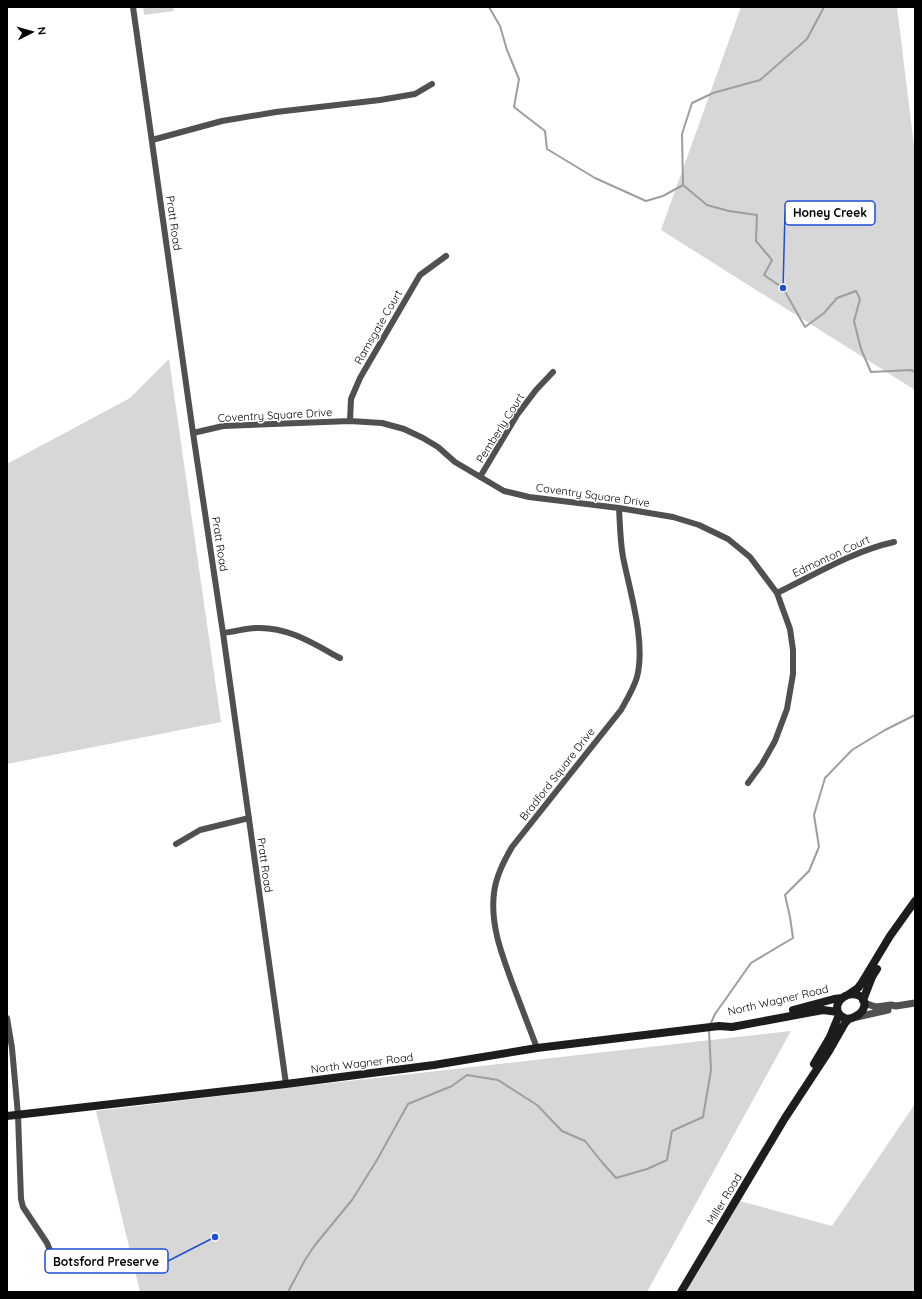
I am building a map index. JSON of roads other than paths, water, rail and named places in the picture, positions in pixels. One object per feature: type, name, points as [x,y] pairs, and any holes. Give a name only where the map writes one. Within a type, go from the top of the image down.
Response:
[{"type":"main road","points":[[914,903],[872,978],[864,1001],[863,1011],[853,1018],[843,1018],[838,1013],[838,1004],[862,984],[890,936],[914,903]]},
{"type":"main road","points":[[846,996],[859,995],[864,1001]]},
{"type":"main road","name":"North Wagner Road","points":[[717,1027],[846,996]]},
{"type":"main road","name":"North Wagner Road","points":[[7,1116],[286,1084],[434,1065],[537,1048],[732,1026],[823,1010],[838,1013]]},
{"type":"main road","name":"Miller Road","points":[[785,1118],[830,1037],[838,1013]]},
{"type":"main road","name":"Miller Road","points":[[681,1292],[785,1118],[829,1051],[845,1023],[853,1018]]},
{"type":"street","name":"Pratt Road","points":[[133,7],[286,1084]]},
{"type":"street","points":[[152,140],[222,121],[276,112],[380,100],[414,94],[432,84]]},
{"type":"street","name":"Ramsgate Court","points":[[350,421],[351,399],[360,378],[400,309],[420,275],[446,256]]},
{"type":"street","name":"Pemberly Court","points":[[480,477],[517,416],[536,390],[554,372]]},
{"type":"street","name":"Coventry Square Drive","points":[[193,432],[223,426],[350,421],[382,423],[404,429],[438,447],[455,462],[504,491],[529,497],[619,508],[673,517],[700,525],[728,538],[750,557],[777,593],[790,630],[793,650],[793,674],[787,709],[775,741],[762,764],[748,784]]},
{"type":"street","name":"Bradford Square Drive","points":[[537,1048],[502,957],[493,913],[494,892],[501,867],[512,847],[621,710],[637,676],[640,658],[639,638],[623,556],[620,536],[619,508]]},
{"type":"street","name":"Edmonton Court","points":[[777,593],[861,552],[894,542]]},
{"type":"street","points":[[223,633],[256,628],[275,629],[290,632],[313,642],[340,658]]},
{"type":"street","points":[[176,844],[200,830],[249,818]]},
{"type":"street","points":[[864,1001],[876,1007],[891,1005],[896,1006]]},
{"type":"street","points":[[853,1018],[896,1006],[915,1003]]},
{"type":"street","points":[[7,1018],[12,1048],[18,1115],[21,1199],[23,1206],[47,1243],[54,1260]]},
{"type":"waterway","points":[[489,7],[500,26],[507,50],[519,79],[514,107],[545,131],[547,149],[595,178],[646,201],[663,196],[683,185]]},
{"type":"waterway","points":[[683,185],[682,134],[692,103],[713,93],[760,80],[807,39],[824,7]]},
{"type":"waterway","points":[[683,185],[707,205],[729,211],[757,215],[756,241],[772,260],[764,275],[783,288],[805,327],[824,313],[837,298],[856,291],[860,299],[854,321],[861,349],[871,372],[911,370],[915,372]]},
{"type":"waterway","points":[[710,1025],[715,1014],[751,963],[793,938],[785,895],[809,871],[819,847],[814,815],[825,778],[852,750],[885,730],[915,715]]},
{"type":"waterway","points":[[288,1292],[315,1245],[352,1200],[377,1160],[408,1104],[452,1086],[467,1075],[498,1080],[537,1105],[562,1131],[585,1141],[616,1178],[647,1169],[667,1160],[672,1131],[703,1117],[711,1070],[709,1030]]},
{"type":"place","name":"Honey Creek","points":[[783,288]]},
{"type":"place","name":"Botsford Preserve","points":[[215,1237]]}]
